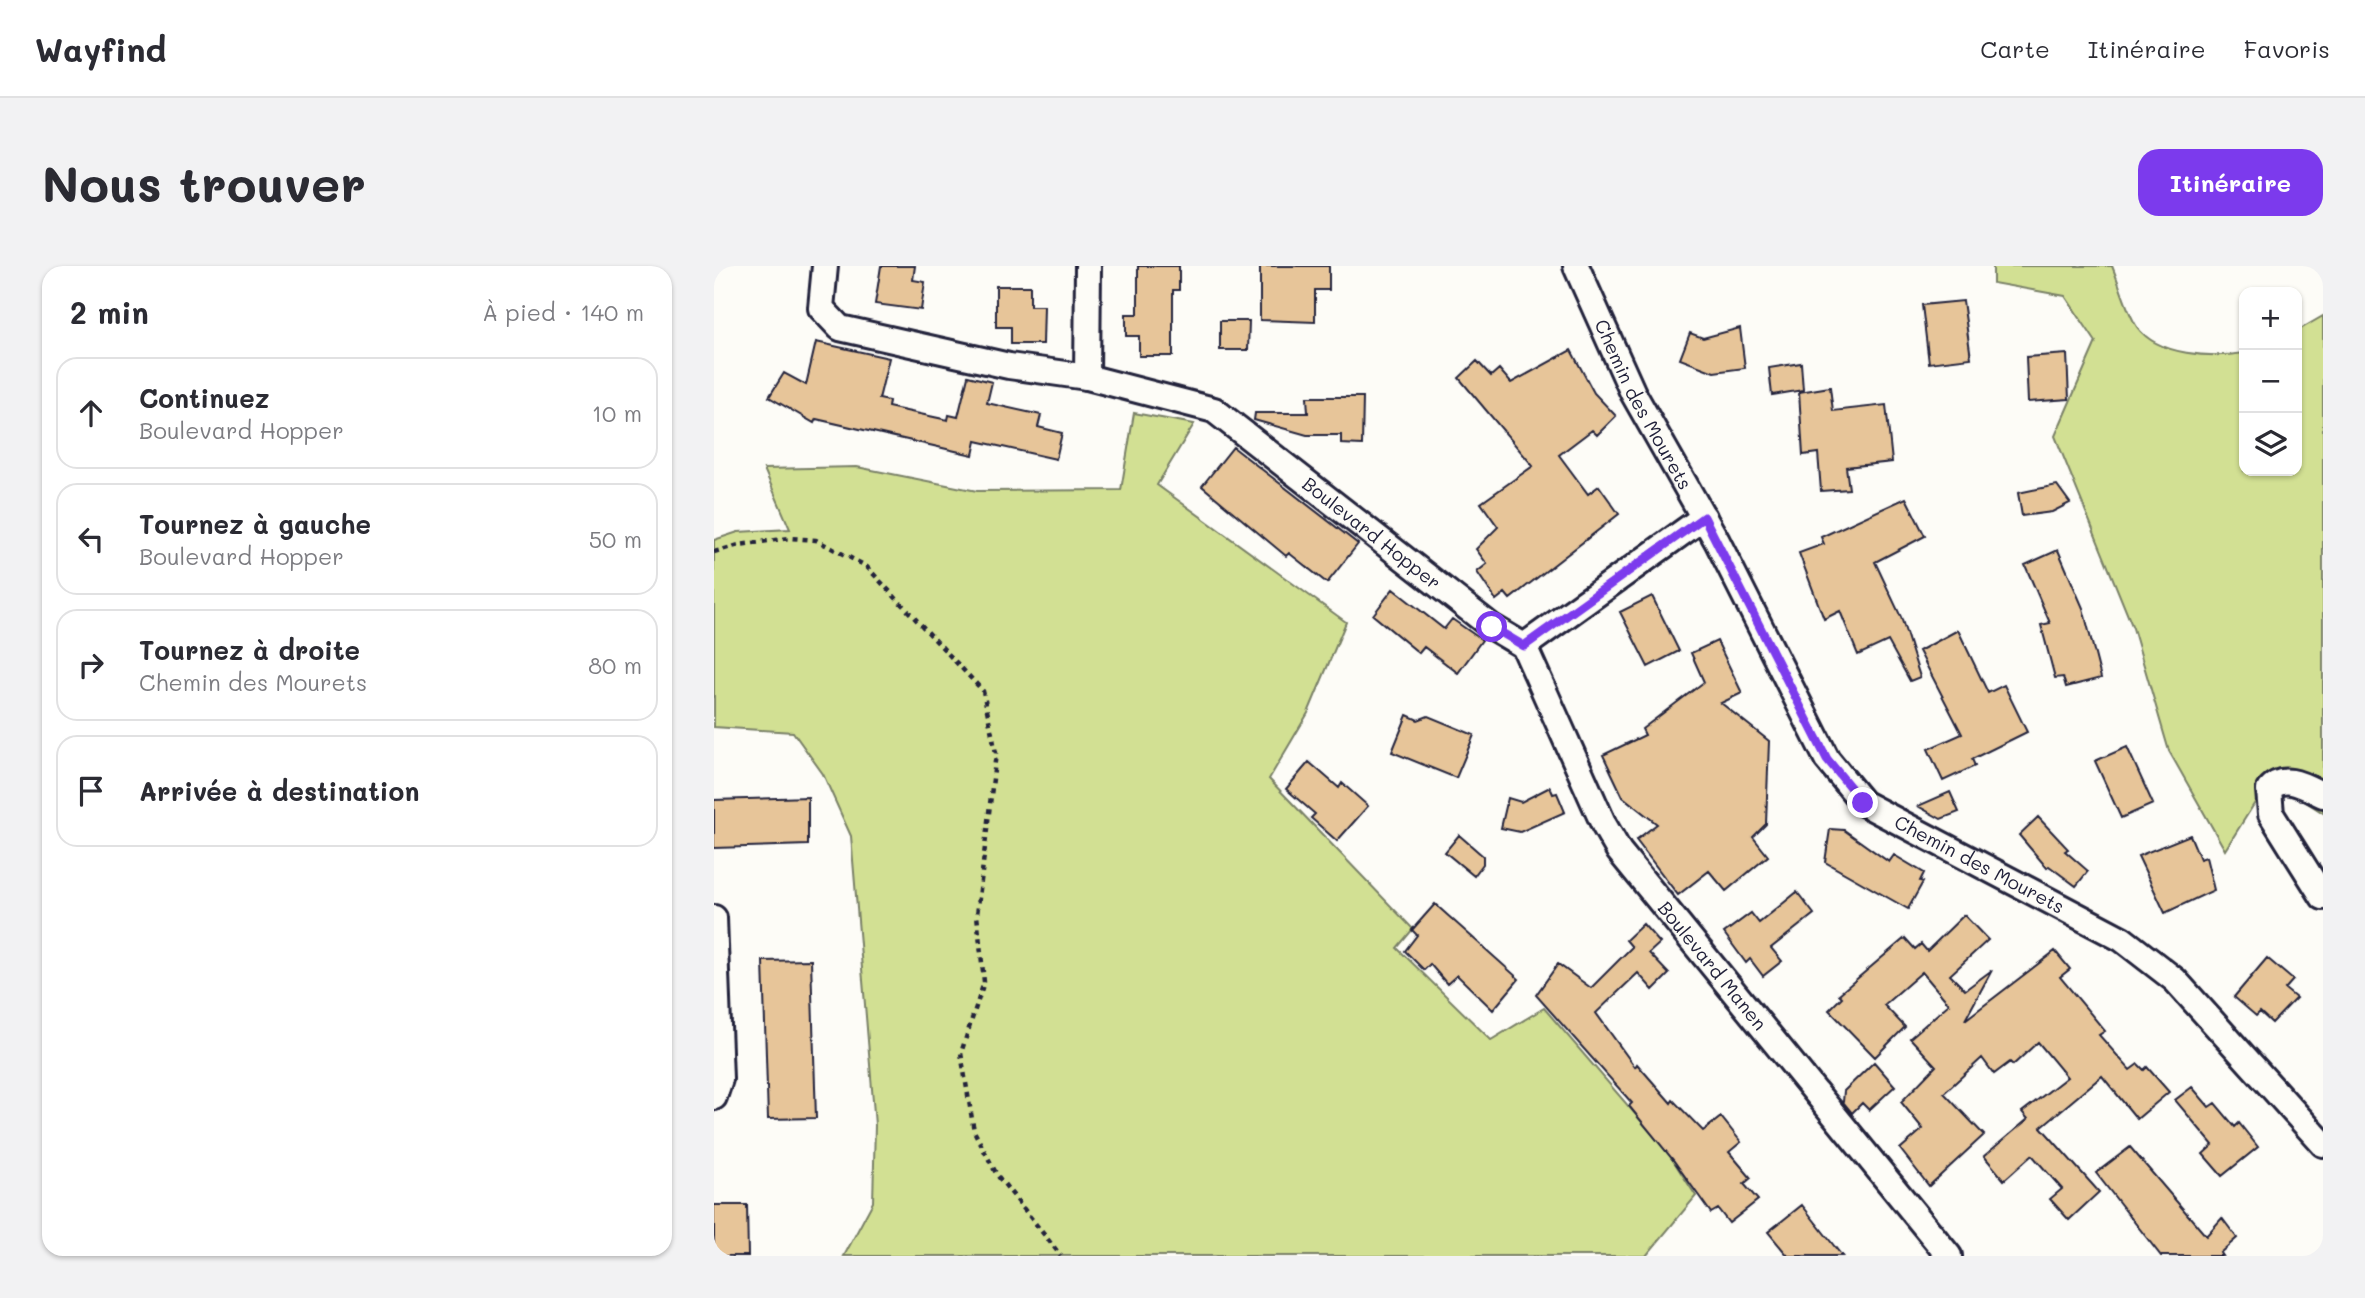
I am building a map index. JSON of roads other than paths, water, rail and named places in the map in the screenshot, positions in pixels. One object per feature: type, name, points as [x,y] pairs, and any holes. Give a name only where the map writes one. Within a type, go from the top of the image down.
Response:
[{"type":"street","name":"Boulevard Hopper","points":[[825,266],[821,308],[840,328],[1009,366],[1087,377],[1214,410],[1492,627],[1524,646]]},
{"type":"street","points":[[1087,377],[1088,266]]},
{"type":"street","name":"Chemin des Mourets","points":[[1576,266],[1633,393],[1704,517],[1827,759],[1863,803],[2122,939],[2175,980],[2323,1144]]},
{"type":"street","points":[[1524,646],[1704,517]]},
{"type":"street","name":"Boulevard Manen","points":[[1524,646],[1604,825],[1619,851],[1949,1256]]},
{"type":"street","points":[[2323,795],[2295,782],[2281,781],[2269,790],[2272,814],[2323,897]]},
{"type":"street","points":[[714,918],[720,1079],[714,1097]]}]
